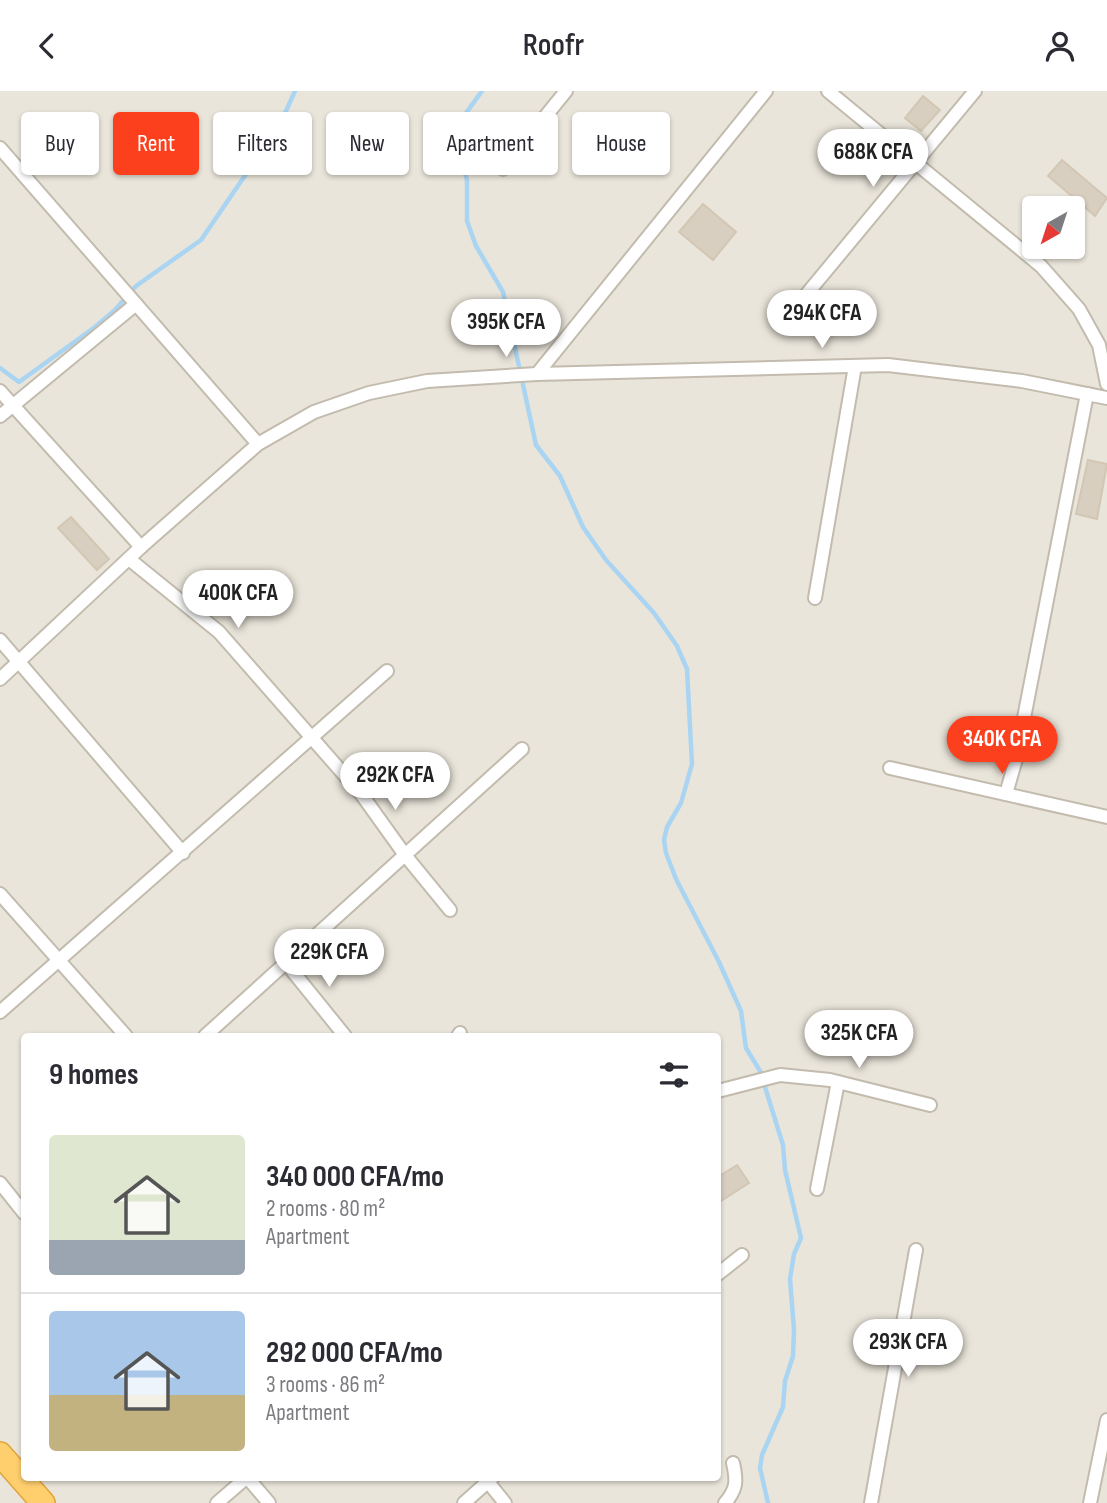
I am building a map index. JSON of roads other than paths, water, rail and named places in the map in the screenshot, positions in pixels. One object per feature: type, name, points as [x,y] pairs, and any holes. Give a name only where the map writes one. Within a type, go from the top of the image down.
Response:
[{"type":"highway","points":[[28,1481],[43,1503]]},
{"type":"street","points":[[549,112],[566,91]]},
{"type":"street","points":[[535,374],[766,91]]},
{"type":"street","points":[[828,91],[1041,266],[1079,309],[1099,345],[1107,384]]},
{"type":"street","points":[[796,307],[975,91]]},
{"type":"street","points":[[0,148],[258,444]]},
{"type":"street","points":[[0,416],[136,304]]},
{"type":"street","points":[[0,679],[141,547],[258,444],[314,412],[369,393],[427,381],[535,374],[888,365],[962,372],[1107,398]]},
{"type":"street","points":[[815,598],[855,366]]},
{"type":"street","points":[[0,391],[141,547]]},
{"type":"street","points":[[1006,795],[1016,759],[1087,394]]},
{"type":"street","points":[[130,559],[219,632],[362,795],[405,855],[450,910]]},
{"type":"street","points":[[0,640],[183,853]]},
{"type":"street","points":[[0,1012],[387,671]]},
{"type":"street","points":[[208,1033],[522,749]]},
{"type":"street","points":[[890,768],[1107,817]]},
{"type":"street","points":[[0,894],[123,1033]]},
{"type":"street","points":[[286,963],[343,1033]]},
{"type":"street","points":[[721,1090],[750,1080],[780,1075],[838,1082],[930,1105]]},
{"type":"street","points":[[817,1189],[838,1082]]},
{"type":"street","points":[[0,1183],[21,1209]]},
{"type":"street","points":[[870,1503],[916,1250]]},
{"type":"street","points":[[721,1272],[742,1255]]},
{"type":"street","points":[[1090,1503],[1107,1420]]},
{"type":"street","points":[[725,1503],[737,1483],[733,1462]]},
{"type":"street","points":[[217,1503],[242,1481]]},
{"type":"street","points":[[250,1481],[268,1503]]},
{"type":"street","points":[[464,1503],[486,1481]]},
{"type":"street","points":[[489,1481],[505,1503]]},
{"type":"waterway","points":[[0,368],[19,382],[95,327],[115,310],[136,286],[201,240],[286,111],[295,91]]},
{"type":"waterway","points":[[482,91],[453,131],[467,180],[467,221],[476,246],[503,292],[536,445],[560,476],[583,527],[606,560],[654,613],[677,646],[687,669],[692,764],[681,803],[667,827],[664,840],[666,853],[676,879],[741,1011],[746,1048],[760,1071],[783,1145],[785,1170],[801,1238],[794,1254],[790,1279],[793,1356],[785,1381],[783,1407],[762,1455],[760,1468],[768,1503]]}]
